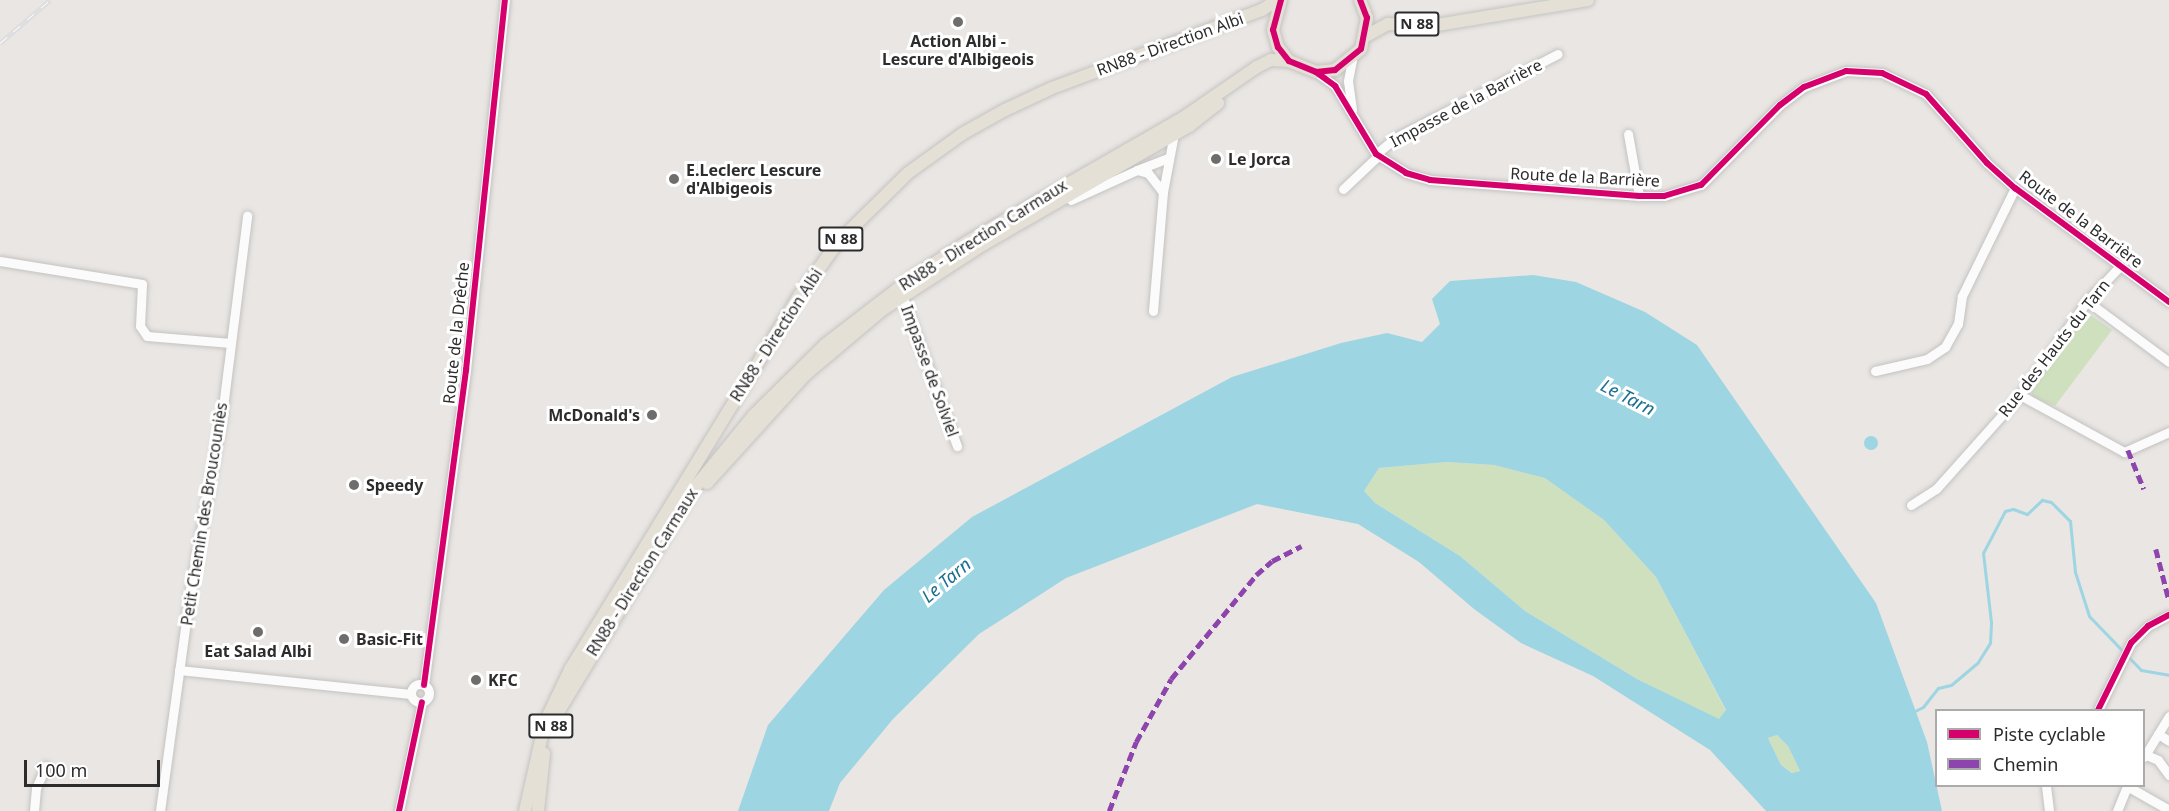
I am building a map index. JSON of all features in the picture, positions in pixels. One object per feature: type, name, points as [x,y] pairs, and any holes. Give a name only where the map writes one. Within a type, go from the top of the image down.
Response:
[{"type":"main road","points":[[1279,0],[1273,30],[1278,47],[1289,61],[1316,72],[1335,70],[1352,60],[1366,36],[1367,18],[1360,0]]},
{"type":"main road","name":"RN88 - Direction Albi","points":[[525,811],[545,722],[582,648],[816,271],[838,242],[908,173],[962,134],[1005,110],[1052,88],[1262,10],[1279,0]]},
{"type":"main road","name":"N 88","points":[[1366,36],[1388,24],[1437,24],[1588,0]]},
{"type":"main road","name":"RN88 - Direction Carmaux","points":[[538,811],[542,761],[553,721],[673,519],[754,416],[818,351],[868,309],[967,242],[1184,118],[1271,60],[1289,61]]},
{"type":"main road","points":[[673,519],[806,374],[902,295],[1012,227],[1174,134],[1217,104],[1248,74]]},
{"type":"street","name":"Route de la Drêche","points":[[422,702],[430,694],[422,684],[466,370],[505,0]]},
{"type":"street","name":"Impasse de la Barrière","points":[[1343,189],[1395,138],[1557,54]]},
{"type":"street","name":"Route de la Barrière","points":[[1352,60],[1348,81],[1352,112]]},
{"type":"street","name":"Route de la Barrière","points":[[1316,72],[1335,86],[1377,155],[1406,173],[1430,180],[1664,196],[1701,185],[1780,105],[1804,87],[1846,71],[1867,70],[1904,81],[1926,94],[1987,163],[2015,188],[2169,303]]},
{"type":"street","points":[[1153,311],[1163,192],[1174,134]]},
{"type":"street","points":[[1628,134],[1639,196]]},
{"type":"street","points":[[1012,227],[1137,170],[1169,158]]},
{"type":"street","points":[[1137,170],[1148,173],[1163,192]]},
{"type":"street","points":[[1875,371],[1928,359],[1945,347],[1958,324],[1962,296],[2015,188]]},
{"type":"street","name":"Petit Chemin des Broucouniès","points":[[160,811],[179,670],[231,343],[247,216]]},
{"type":"street","points":[[0,261],[142,284],[140,326],[147,336],[231,343]]},
{"type":"street","name":"Rue des Hauts du Tarn","points":[[1911,505],[1936,489],[2020,395],[2087,301],[2120,266]]},
{"type":"street","name":"Impasse de Solviel","points":[[902,295],[957,446]]},
{"type":"street","points":[[2087,301],[2169,362]]},
{"type":"street","points":[[2020,395],[2124,452],[2169,432]]},
{"type":"street","points":[[2099,709],[2132,643],[2148,626],[2169,615]]},
{"type":"street","points":[[179,670],[411,694],[422,702],[399,811]]},
{"type":"street","points":[[411,694],[422,684]]},
{"type":"street","points":[[2145,754],[2169,716]]},
{"type":"street","points":[[2158,734],[2169,741]]},
{"type":"street","points":[[2145,755],[2158,760],[2169,775]]},
{"type":"street","points":[[34,811],[36,788],[46,766]]},
{"type":"street","points":[[2046,787],[2049,811]]},
{"type":"street","points":[[2116,811],[2127,787]]},
{"type":"street","points":[[2129,787],[2169,810]]},
{"type":"green space","points":[[2085,311],[2112,330],[2055,406],[2033,398],[2030,387]]},
{"type":"green space","points":[[1447,462],[1494,465],[1546,478],[1604,520],[1656,577],[1726,711],[1719,720],[1637,679],[1525,611],[1460,556],[1375,503],[1364,491],[1379,468]]},
{"type":"green space","points":[[1777,735],[1788,746],[1800,771],[1793,773],[1781,765],[1768,738]]},
{"type":"water","name":"Le Tarn","points":[[1533,275],[1576,282],[1645,312],[1697,345],[1876,603],[1927,742],[1942,811],[1766,811],[1710,750],[1593,676],[1521,643],[1474,609],[1419,562],[1358,524],[1257,504],[1066,578],[979,634],[893,719],[840,783],[829,811],[738,811],[768,725],[884,590],[972,517],[1232,377],[1341,343],[1387,333],[1422,342],[1440,324],[1432,299],[1450,281]],"holes":[[[1447,462],[1494,465],[1545,478],[1604,520],[1656,577],[1726,710],[1719,719],[1637,679],[1525,611],[1460,556],[1375,503],[1364,491],[1379,468]],[[1777,735],[1788,746],[1800,771],[1792,773],[1781,765],[1768,738]]]},
{"type":"water","points":[[1871,436],[1876,438],[1878,443],[1876,448],[1871,450],[1866,448],[1864,443],[1866,438]]},
{"type":"waterway","points":[[1913,712],[1923,707],[1938,688],[1951,685],[1978,662],[1990,643],[1991,622],[1983,553],[2005,511],[2013,509],[2027,514],[2042,500],[2051,502],[2070,521],[2075,572],[2089,616],[2141,670],[2169,675]]},
{"type":"railway","points":[[0,43],[50,0]]},
{"type":"marked path","points":[[2128,450],[2144,489]]},
{"type":"marked path","points":[[1109,811],[1136,742],[1171,679],[1256,575],[1272,561],[1301,546]]},
{"type":"marked path","points":[[2156,549],[2169,600]]},
{"type":"cycle path","points":[[424,685],[466,370],[505,0]]},
{"type":"cycle path","points":[[1281,0],[1273,30],[1278,47],[1289,61],[1316,72],[1335,70],[1361,49],[1367,18],[1360,0]]},
{"type":"cycle path","points":[[1316,72],[1335,86],[1376,154],[1406,173],[1430,180],[1639,196],[1664,196],[1701,185],[1780,105],[1804,87],[1846,71],[1882,73],[1926,94],[1987,163],[2015,188],[2169,302]]},
{"type":"cycle path","points":[[2098,709],[2131,643],[2148,626],[2169,615]]},
{"type":"cycle path","points":[[399,811],[422,702]]},
{"type":"place","name":"Action Albi - Lescure d'Albigeois","points":[[958,22]]},
{"type":"place","name":"Le Jorca","points":[[1216,159]]},
{"type":"place","name":"E.Leclerc Lescure d'Albigeois","points":[[674,179]]},
{"type":"place","name":"McDonald's","points":[[652,415]]},
{"type":"place","name":"Speedy","points":[[354,485]]},
{"type":"place","name":"Eat Salad Albi","points":[[258,632]]},
{"type":"place","name":"Basic-Fit","points":[[344,639]]},
{"type":"place","name":"KFC","points":[[476,680]]}]
